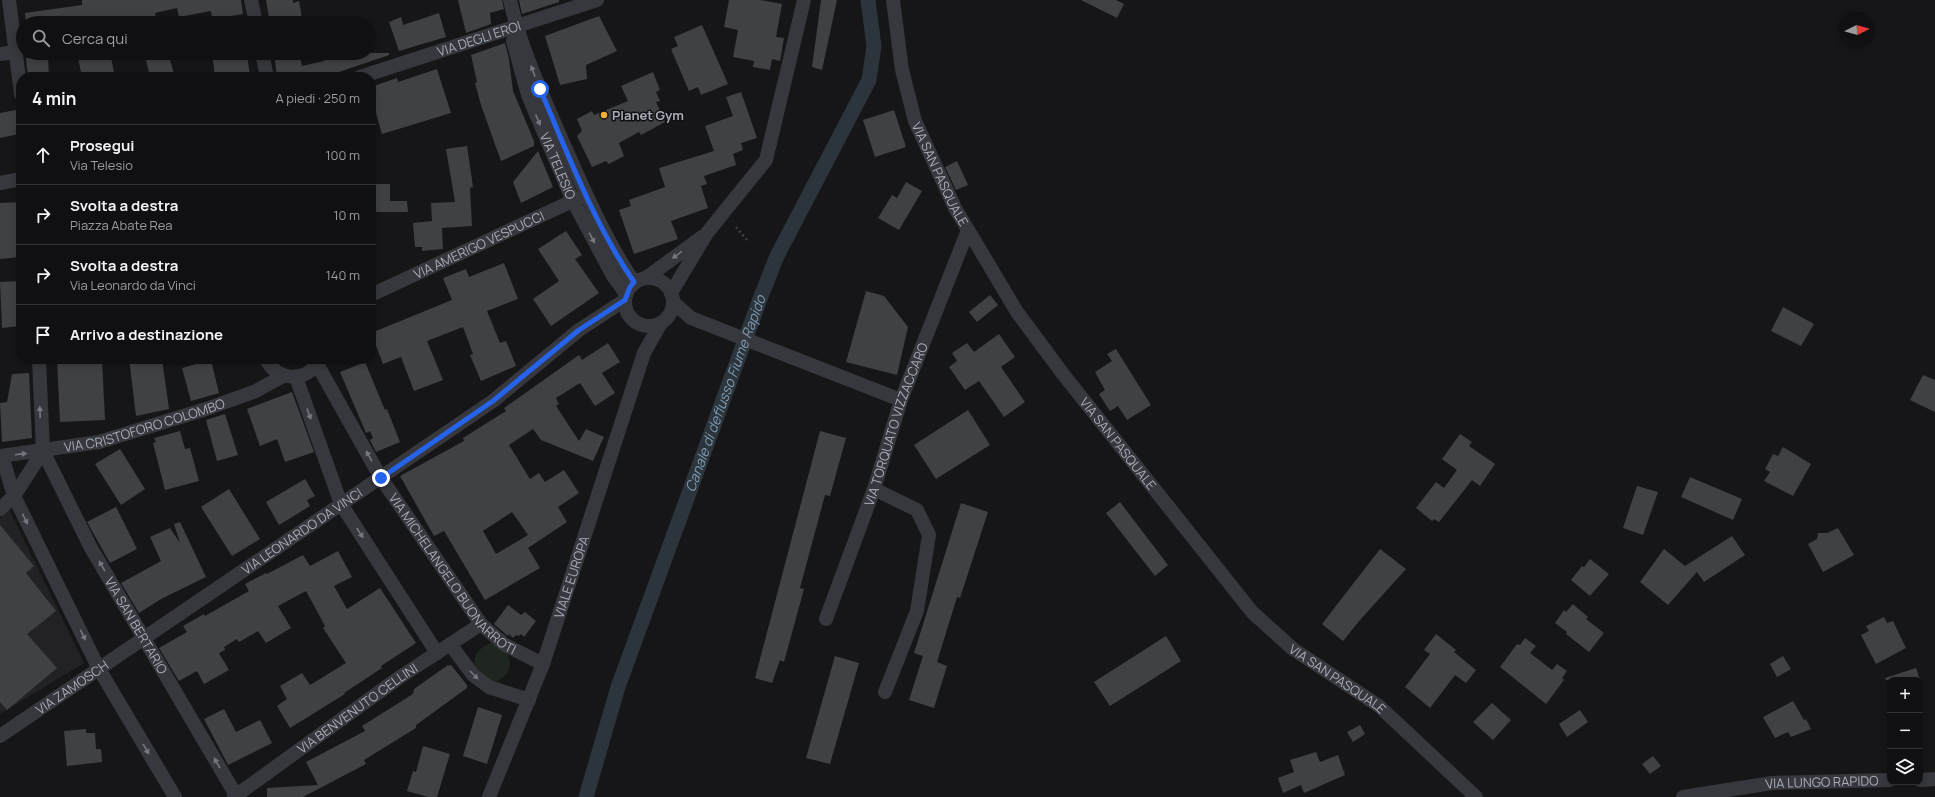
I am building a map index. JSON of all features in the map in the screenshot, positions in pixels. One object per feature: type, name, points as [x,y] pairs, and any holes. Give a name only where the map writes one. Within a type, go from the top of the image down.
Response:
[{"type":"street","points":[[12,0],[16,59]]},
{"type":"street","points":[[251,0],[254,16]]},
{"type":"street","name":"VIA TELESIO","points":[[510,0],[513,28],[528,95],[573,201],[625,297]]},
{"type":"street","name":"VIA DEGLI EROI","points":[[376,72],[597,0]]},
{"type":"street","points":[[664,320],[672,298],[707,233],[766,160],[804,0]]},
{"type":"street","name":"VIA SAN PASQUALE","points":[[893,0],[902,70],[915,121],[955,208],[1017,312],[1063,374],[1252,612],[1293,649],[1379,706],[1476,797]]},
{"type":"street","name":"VIA TELESIO","points":[[513,28],[586,195],[623,266],[640,280]]},
{"type":"street","points":[[0,54],[15,52]]},
{"type":"street","points":[[16,60],[18,72]]},
{"type":"street","points":[[263,60],[266,72]]},
{"type":"street","points":[[0,177],[16,178]]},
{"type":"street","points":[[0,183],[16,179]]},
{"type":"street","name":"VIA AMERIGO VESPUCCI","points":[[376,293],[586,195]]},
{"type":"street","name":"VIA TORQUATO VIZZACCARO","points":[[826,619],[874,489],[901,400],[968,230]]},
{"type":"street","points":[[691,318],[664,320],[655,325],[639,323],[629,316],[626,308],[625,297],[640,280],[707,233]]},
{"type":"street","points":[[640,280],[654,278],[661,281],[672,298],[691,318],[901,400]]},
{"type":"street","name":"VIA LEONARDO DA VINCI","points":[[144,639],[493,401],[592,320],[625,297]]},
{"type":"street","name":"VIA LEONARDO DA VINCI","points":[[592,320],[607,316],[620,316],[639,323]]},
{"type":"street","name":"VIALE EUROPA","points":[[489,797],[543,664],[644,353],[664,320]]},
{"type":"street","name":"VIALE EUROPA","points":[[639,323],[644,353]]},
{"type":"street","points":[[0,509],[14,496],[43,451],[39,364]]},
{"type":"street","points":[[270,364],[276,372],[290,377],[342,504],[437,653]]},
{"type":"street","name":"VIA CRISTOFORO COLOMBO","points":[[1,456],[99,442],[141,430],[256,391],[312,370],[316,364]]},
{"type":"street","name":"VIA MICHELANGELO BUONARROTI","points":[[320,364],[381,478],[481,624],[505,644],[543,664]]},
{"type":"street","name":"VIA SAN BERTARIO","points":[[43,451],[91,548],[235,797]]},
{"type":"street","points":[[1,456],[14,496],[99,669],[174,797]]},
{"type":"street","points":[[874,489],[917,510],[928,535],[917,611],[885,692]]},
{"type":"street","name":"VIA BENVENUTO CELLINI","points":[[235,797],[400,677],[481,624]]},
{"type":"street","name":"VIA ZAMOSCH","points":[[0,736],[144,639]]},
{"type":"street","points":[[450,644],[473,675],[488,687],[529,700]]},
{"type":"street","points":[[1923,780],[1935,779]]},
{"type":"street","name":"VIA LUNGO RAPIDO","points":[[1683,797],[1772,784],[1887,780]]},
{"type":"path","points":[[736,227],[747,240]]},
{"type":"shaded area","points":[[9,509],[84,663],[0,714],[0,518]]},
{"type":"shaded area","points":[[491,643],[499,646],[505,651],[509,658],[510,664],[508,671],[504,676],[498,681],[489,683],[476,668],[474,660],[480,649]]},
{"type":"building","points":[[82,0],[241,0],[243,14],[231,16],[212,16],[211,11],[179,16],[177,8],[155,13],[156,16],[25,16],[25,13],[82,5]]},
{"type":"building","points":[[266,0],[293,0],[293,3],[299,1],[302,16],[269,16]]},
{"type":"building","points":[[458,0],[502,0],[504,9],[490,13],[491,24],[466,33]]},
{"type":"building","points":[[519,0],[559,0],[559,2],[522,14]]},
{"type":"building","points":[[729,0],[760,0],[782,4],[776,37],[784,38],[780,61],[772,59],[770,70],[753,67],[754,61],[733,57],[738,30],[724,27]]},
{"type":"building","points":[[821,0],[837,0],[822,70],[812,67]]},
{"type":"building","points":[[1081,0],[1116,0],[1124,4],[1117,18]]},
{"type":"building","points":[[439,13],[446,37],[399,51],[389,22],[401,17],[403,25]]},
{"type":"building","points":[[599,16],[617,51],[586,65],[587,79],[560,85],[545,36]]},
{"type":"building","points":[[702,25],[728,84],[701,95],[698,87],[689,91],[671,49],[678,46],[674,37]]},
{"type":"building","points":[[505,43],[509,59],[513,91],[534,141],[534,146],[501,161],[481,105],[475,83],[477,82],[471,55]]},
{"type":"building","points":[[376,53],[389,53],[389,55],[376,59]]},
{"type":"building","points":[[26,60],[48,60],[49,72],[27,72]]},
{"type":"building","points":[[78,60],[111,60],[114,72],[81,72]]},
{"type":"building","points":[[146,60],[170,60],[174,72],[149,72]]},
{"type":"building","points":[[213,60],[248,60],[249,72],[214,72]]},
{"type":"building","points":[[275,60],[301,60],[302,66],[324,60],[374,60],[339,72],[276,72]]},
{"type":"building","points":[[437,69],[451,113],[382,134],[376,113],[376,85],[397,78],[398,82]]},
{"type":"building","points":[[653,72],[660,90],[656,92],[660,101],[656,102],[665,122],[641,135],[639,132],[619,143],[624,156],[609,164],[606,161],[592,167],[577,136],[582,131],[577,119],[592,111],[594,115],[628,101],[621,86]]},
{"type":"building","points":[[741,92],[757,138],[741,143],[743,150],[733,154],[736,165],[704,176],[707,184],[701,186],[708,208],[671,221],[678,239],[634,254],[619,210],[631,206],[629,200],[665,187],[659,168],[714,151],[705,126],[733,116],[726,97]]},
{"type":"building","points":[[16,110],[16,135],[0,138],[0,113]]},
{"type":"building","points":[[894,110],[906,147],[875,157],[863,120]]},
{"type":"building","points":[[467,146],[473,187],[470,188],[472,226],[442,228],[443,249],[422,251],[422,247],[415,247],[413,223],[432,221],[431,203],[455,202],[446,149]]},
{"type":"building","points":[[538,151],[553,187],[521,203],[513,182]]},
{"type":"building","points":[[957,161],[968,185],[956,190],[945,167]]},
{"type":"building","points":[[906,182],[922,191],[899,230],[878,218],[892,195],[897,198]]},
{"type":"building","points":[[376,184],[390,184],[390,201],[407,201],[408,212],[376,212]]},
{"type":"building","points":[[16,202],[16,257],[0,259],[0,203]]},
{"type":"building","points":[[566,231],[582,255],[575,259],[599,293],[551,326],[533,299],[559,281],[538,249]]},
{"type":"building","points":[[504,263],[518,299],[487,311],[500,343],[506,341],[516,366],[481,381],[470,355],[473,354],[463,327],[427,341],[443,380],[414,391],[401,357],[383,364],[376,346],[376,331],[452,300],[443,278],[466,269],[469,277]]},
{"type":"building","points":[[16,281],[16,327],[2,328],[0,282]]},
{"type":"building","points":[[866,291],[884,296],[908,327],[897,375],[846,362]]},
{"type":"building","points":[[990,295],[998,305],[977,322],[969,312]]},
{"type":"building","points":[[1783,307],[1814,324],[1801,346],[1771,331]]},
{"type":"building","points":[[999,334],[1015,357],[1001,367],[1025,402],[1004,417],[979,381],[965,390],[949,367],[957,361],[952,353],[967,343],[974,352]]},
{"type":"building","points":[[608,343],[620,362],[602,373],[615,393],[595,406],[580,383],[556,398],[559,404],[556,406],[579,441],[586,429],[604,437],[593,461],[541,440],[533,429],[509,445],[530,479],[539,473],[545,482],[564,470],[579,493],[558,507],[567,522],[528,548],[540,568],[485,600],[444,531],[434,536],[400,476],[464,441],[463,438],[506,411],[504,408],[579,355],[582,360]],"holes":[[[512,512],[528,535],[496,554],[483,531]]]},
{"type":"building","points":[[1116,349],[1151,405],[1127,420],[1118,406],[1110,411],[1099,394],[1105,390],[1095,372],[1112,361],[1107,354]]},
{"type":"building","points":[[57,364],[102,364],[105,420],[60,422]]},
{"type":"building","points":[[130,364],[163,364],[169,409],[136,416]]},
{"type":"building","points":[[196,364],[212,364],[219,393],[191,401],[182,368]]},
{"type":"building","points":[[360,364],[366,364],[385,410],[387,409],[400,442],[376,452],[370,440],[373,438],[370,431],[366,433],[340,372]]},
{"type":"building","points":[[29,373],[32,438],[2,442],[0,403],[7,402],[12,374]]},
{"type":"building","points":[[1923,375],[1935,380],[1935,412],[1910,400]]},
{"type":"building","points":[[292,392],[314,452],[285,462],[277,439],[260,446],[247,409]]},
{"type":"building","points":[[968,410],[990,445],[936,479],[914,445]]},
{"type":"building","points":[[225,414],[238,455],[217,461],[206,420]]},
{"type":"building","points":[[180,431],[185,449],[190,448],[199,481],[165,490],[153,443],[156,442],[154,438]]},
{"type":"building","points":[[820,431],[846,438],[830,496],[825,495],[800,588],[804,589],[784,662],[780,660],[772,683],[755,678]]},
{"type":"building","points":[[1460,434],[1472,442],[1469,446],[1495,464],[1480,486],[1472,480],[1439,522],[1434,519],[1432,521],[1416,508],[1436,482],[1444,488],[1457,470],[1442,459]]},
{"type":"building","points":[[1783,447],[1811,464],[1793,496],[1764,481],[1770,472],[1765,469],[1773,454],[1778,456]]},
{"type":"building","points":[[120,449],[145,489],[121,505],[95,464]]},
{"type":"building","points":[[1690,477],[1742,499],[1733,520],[1681,497]]},
{"type":"building","points":[[305,479],[315,496],[307,500],[310,506],[279,525],[266,502]]},
{"type":"building","points":[[1637,486],[1658,492],[1643,535],[1623,528]]},
{"type":"building","points":[[229,489],[260,539],[232,556],[201,507]]},
{"type":"building","points":[[1120,502],[1168,565],[1155,576],[1106,513]]},
{"type":"building","points":[[961,503],[988,512],[960,598],[957,597],[937,662],[947,666],[934,708],[909,700],[923,656],[914,653]]},
{"type":"building","points":[[116,507],[137,549],[110,563],[87,522]]},
{"type":"building","points":[[180,522],[206,577],[161,599],[139,613],[121,583],[161,561],[150,537],[170,528],[180,543],[174,524]]},
{"type":"building","points":[[0,525],[34,566],[26,573],[56,611],[27,634],[57,668],[7,710],[0,702]]},
{"type":"building","points":[[1838,528],[1854,555],[1823,572],[1808,544],[1817,539],[1818,533],[1827,533]]},
{"type":"building","points":[[1732,536],[1745,555],[1704,582],[1697,572],[1668,605],[1640,582],[1664,549],[1685,566]]},
{"type":"building","points":[[1380,549],[1406,569],[1343,641],[1322,624]]},
{"type":"building","points":[[338,551],[352,577],[334,586],[347,609],[380,588],[416,643],[381,666],[382,668],[344,693],[345,694],[290,728],[277,706],[287,699],[280,686],[302,673],[310,685],[346,663],[323,628],[325,626],[306,591],[278,606],[291,628],[266,643],[258,631],[239,642],[237,639],[224,647],[225,650],[219,653],[229,670],[204,684],[197,671],[179,681],[159,648],[187,632],[183,626],[204,614],[205,616],[249,591],[245,584],[303,555],[310,566]]},
{"type":"building","points":[[1590,559],[1609,574],[1590,596],[1571,580],[1582,566],[1584,567]]},
{"type":"building","points":[[1573,604],[1588,617],[1586,619],[1604,633],[1589,652],[1566,634],[1567,632],[1555,623],[1564,610],[1566,612]]},
{"type":"building","points":[[508,605],[521,615],[525,612],[536,621],[524,637],[521,634],[519,636],[516,635],[513,638],[509,634],[508,636],[494,624]]},
{"type":"building","points":[[1884,617],[1887,623],[1893,621],[1906,648],[1876,664],[1861,635],[1869,631],[1866,626]]},
{"type":"building","points":[[1436,634],[1456,650],[1454,652],[1476,670],[1466,683],[1455,675],[1430,708],[1405,687],[1430,654],[1424,650]]},
{"type":"building","points":[[1166,636],[1181,661],[1110,706],[1094,682]]},
{"type":"building","points":[[1525,638],[1536,646],[1530,653],[1552,670],[1557,664],[1567,671],[1562,678],[1564,680],[1546,704],[1500,667],[1517,644],[1520,645]]},
{"type":"building","points":[[835,656],[859,663],[830,764],[806,758]]},
{"type":"building","points":[[1783,656],[1791,669],[1777,677],[1770,664]]},
{"type":"building","points":[[448,665],[451,665],[467,685],[467,688],[416,725],[416,728],[364,760],[366,764],[303,797],[267,797],[267,788],[318,785],[306,762],[365,731],[362,726],[413,694],[414,689]]},
{"type":"building","points":[[1916,668],[1919,677],[1888,677]]},
{"type":"building","points":[[1793,701],[1804,720],[1806,719],[1811,729],[1791,737],[1788,732],[1775,738],[1763,717]]},
{"type":"building","points":[[1492,703],[1511,720],[1493,740],[1473,722]]},
{"type":"building","points":[[478,707],[502,715],[487,764],[463,756]]},
{"type":"building","points":[[224,709],[236,732],[260,720],[272,743],[228,765],[204,719]]},
{"type":"building","points":[[1580,710],[1588,722],[1567,737],[1559,724]]},
{"type":"building","points":[[1360,725],[1365,734],[1353,742],[1347,732]]},
{"type":"building","points":[[86,729],[86,733],[95,733],[96,749],[101,749],[102,762],[67,766],[64,731]]},
{"type":"building","points":[[423,746],[450,754],[437,797],[428,797],[407,791],[413,771],[416,772]]},
{"type":"building","points":[[1316,752],[1320,762],[1338,755],[1345,775],[1304,793],[1301,785],[1283,793],[1278,778],[1294,772],[1290,760]]},
{"type":"building","points":[[1653,756],[1661,766],[1650,774],[1642,764]]},
{"type":"waterway","name":"Canale di deflusso Fiume Rapido","points":[[586,797],[618,687],[760,299],[777,256],[869,80],[874,46],[868,0]]},
{"type":"place","name":"Planet Gym","points":[[604,115]]},
{"type":"route","points":[[381,478],[493,401],[592,320],[625,300],[626,294],[634,282],[623,266],[588,199],[540,89]]}]
